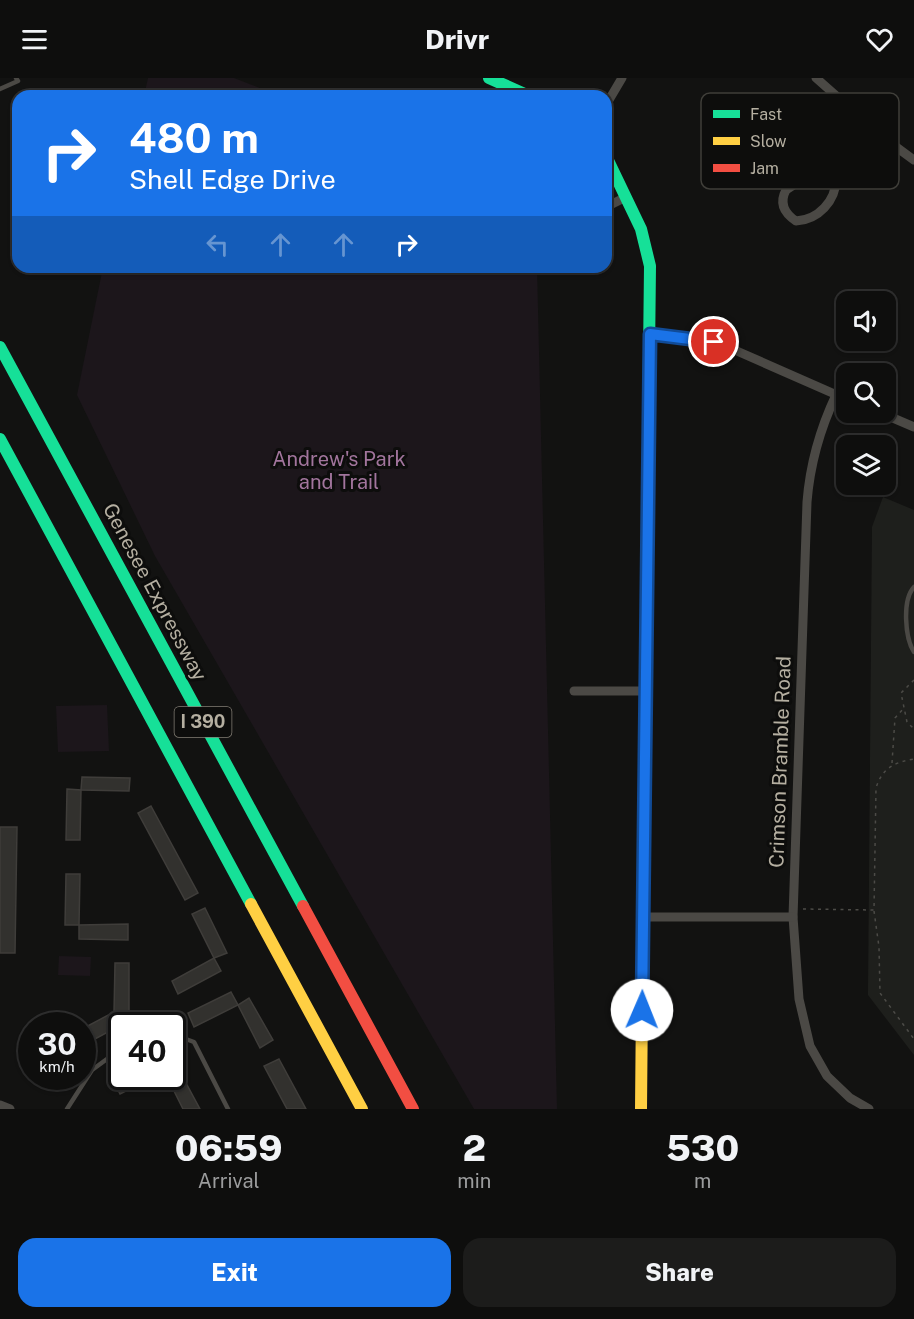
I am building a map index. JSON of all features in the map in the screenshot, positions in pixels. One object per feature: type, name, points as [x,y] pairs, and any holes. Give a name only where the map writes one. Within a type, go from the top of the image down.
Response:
[{"type":"main road","points":[[489,78],[516,90]]},
{"type":"main road","points":[[612,168],[641,229],[650,266],[641,1109]]},
{"type":"main road","name":"Genesee Expressway","points":[[0,347],[413,1109]]},
{"type":"main road","name":"I 390","points":[[0,439],[363,1109]]},
{"type":"street","points":[[612,95],[622,78]]},
{"type":"street","points":[[816,78],[833,93]]},
{"type":"street","points":[[899,149],[914,160]]},
{"type":"street","points":[[786,189],[783,196],[784,211],[796,221],[809,218],[831,201],[835,189]]},
{"type":"street","points":[[612,204],[626,197]]},
{"type":"street","points":[[650,334],[701,339],[730,348],[836,395]]},
{"type":"street","name":"Crimson Bramble Road","points":[[836,395],[819,437],[808,482],[794,913],[800,1014],[810,1046],[827,1076],[839,1089],[869,1109]]},
{"type":"street","points":[[896,419],[914,427]]},
{"type":"street","points":[[574,691],[644,691]]},
{"type":"street","points":[[644,917],[794,913]]},
{"type":"street","points":[[0,1105],[10,1109]]},
{"type":"lane","points":[[0,89],[18,81],[16,78]]},
{"type":"lane","points":[[914,587],[907,597],[906,605],[909,637],[914,652]]},
{"type":"lane","points":[[186,1039],[194,1042],[228,1109]]},
{"type":"lane","points":[[67,1109],[92,1070],[108,1058]]},
{"type":"path","points":[[914,680],[901,693],[907,722],[914,729]]},
{"type":"path","points":[[892,764],[895,718],[904,708]]},
{"type":"path","points":[[914,759],[892,764],[883,772],[876,788],[874,910],[879,947],[880,993],[914,1039]]},
{"type":"path","points":[[794,913],[874,910]]},
{"type":"shaded area","points":[[883,497],[914,510],[914,1055],[868,995],[872,527]]},
{"type":"green space","points":[[148,78],[234,78],[265,90],[145,90]]},
{"type":"green space","name":"Andrew's Park and Trail","points":[[102,273],[537,273],[557,1109],[474,1109],[155,556],[77,395]]},
{"type":"green space","points":[[107,705],[109,751],[58,752],[56,706]]},
{"type":"green space","points":[[59,956],[91,957],[90,976],[58,975]]},
{"type":"building","points":[[82,777],[130,778],[129,791],[81,790]]},
{"type":"building","points":[[67,789],[81,790],[80,840],[66,840]]},
{"type":"building","points":[[151,806],[198,893],[185,900],[138,813]]},
{"type":"building","points":[[0,827],[17,827],[15,953],[0,953]]},
{"type":"building","points":[[66,874],[80,874],[79,925],[65,925]]},
{"type":"building","points":[[205,908],[227,953],[214,958],[192,914]]},
{"type":"building","points":[[128,924],[128,940],[79,939],[79,925]]},
{"type":"building","points":[[214,958],[221,971],[178,994],[172,981]]},
{"type":"building","points":[[115,963],[129,963],[129,1012],[114,1012]]},
{"type":"building","points":[[231,992],[238,1005],[194,1027],[188,1013]]},
{"type":"building","points":[[249,998],[273,1040],[260,1048],[238,1005]]},
{"type":"building","points":[[108,1015],[108,1032],[96,1038],[96,1022]]},
{"type":"building","points":[[279,1059],[306,1109],[287,1109],[264,1066]]},
{"type":"building","points":[[186,1083],[200,1109],[183,1109],[174,1090],[186,1090]]},
{"type":"traffic: fast","points":[[489,78],[516,90]]},
{"type":"traffic: fast","points":[[612,169],[641,229],[650,266],[643,892]]},
{"type":"traffic: fast","points":[[0,347],[303,906]]},
{"type":"traffic: fast","points":[[0,439],[251,904]]},
{"type":"traffic: slow","points":[[641,1109],[643,892]]},
{"type":"traffic: slow","points":[[251,904],[362,1109]]},
{"type":"traffic: jam","points":[[303,906],[413,1109]]},
{"type":"route","points":[[642,1010],[650,334],[714,342]]}]
